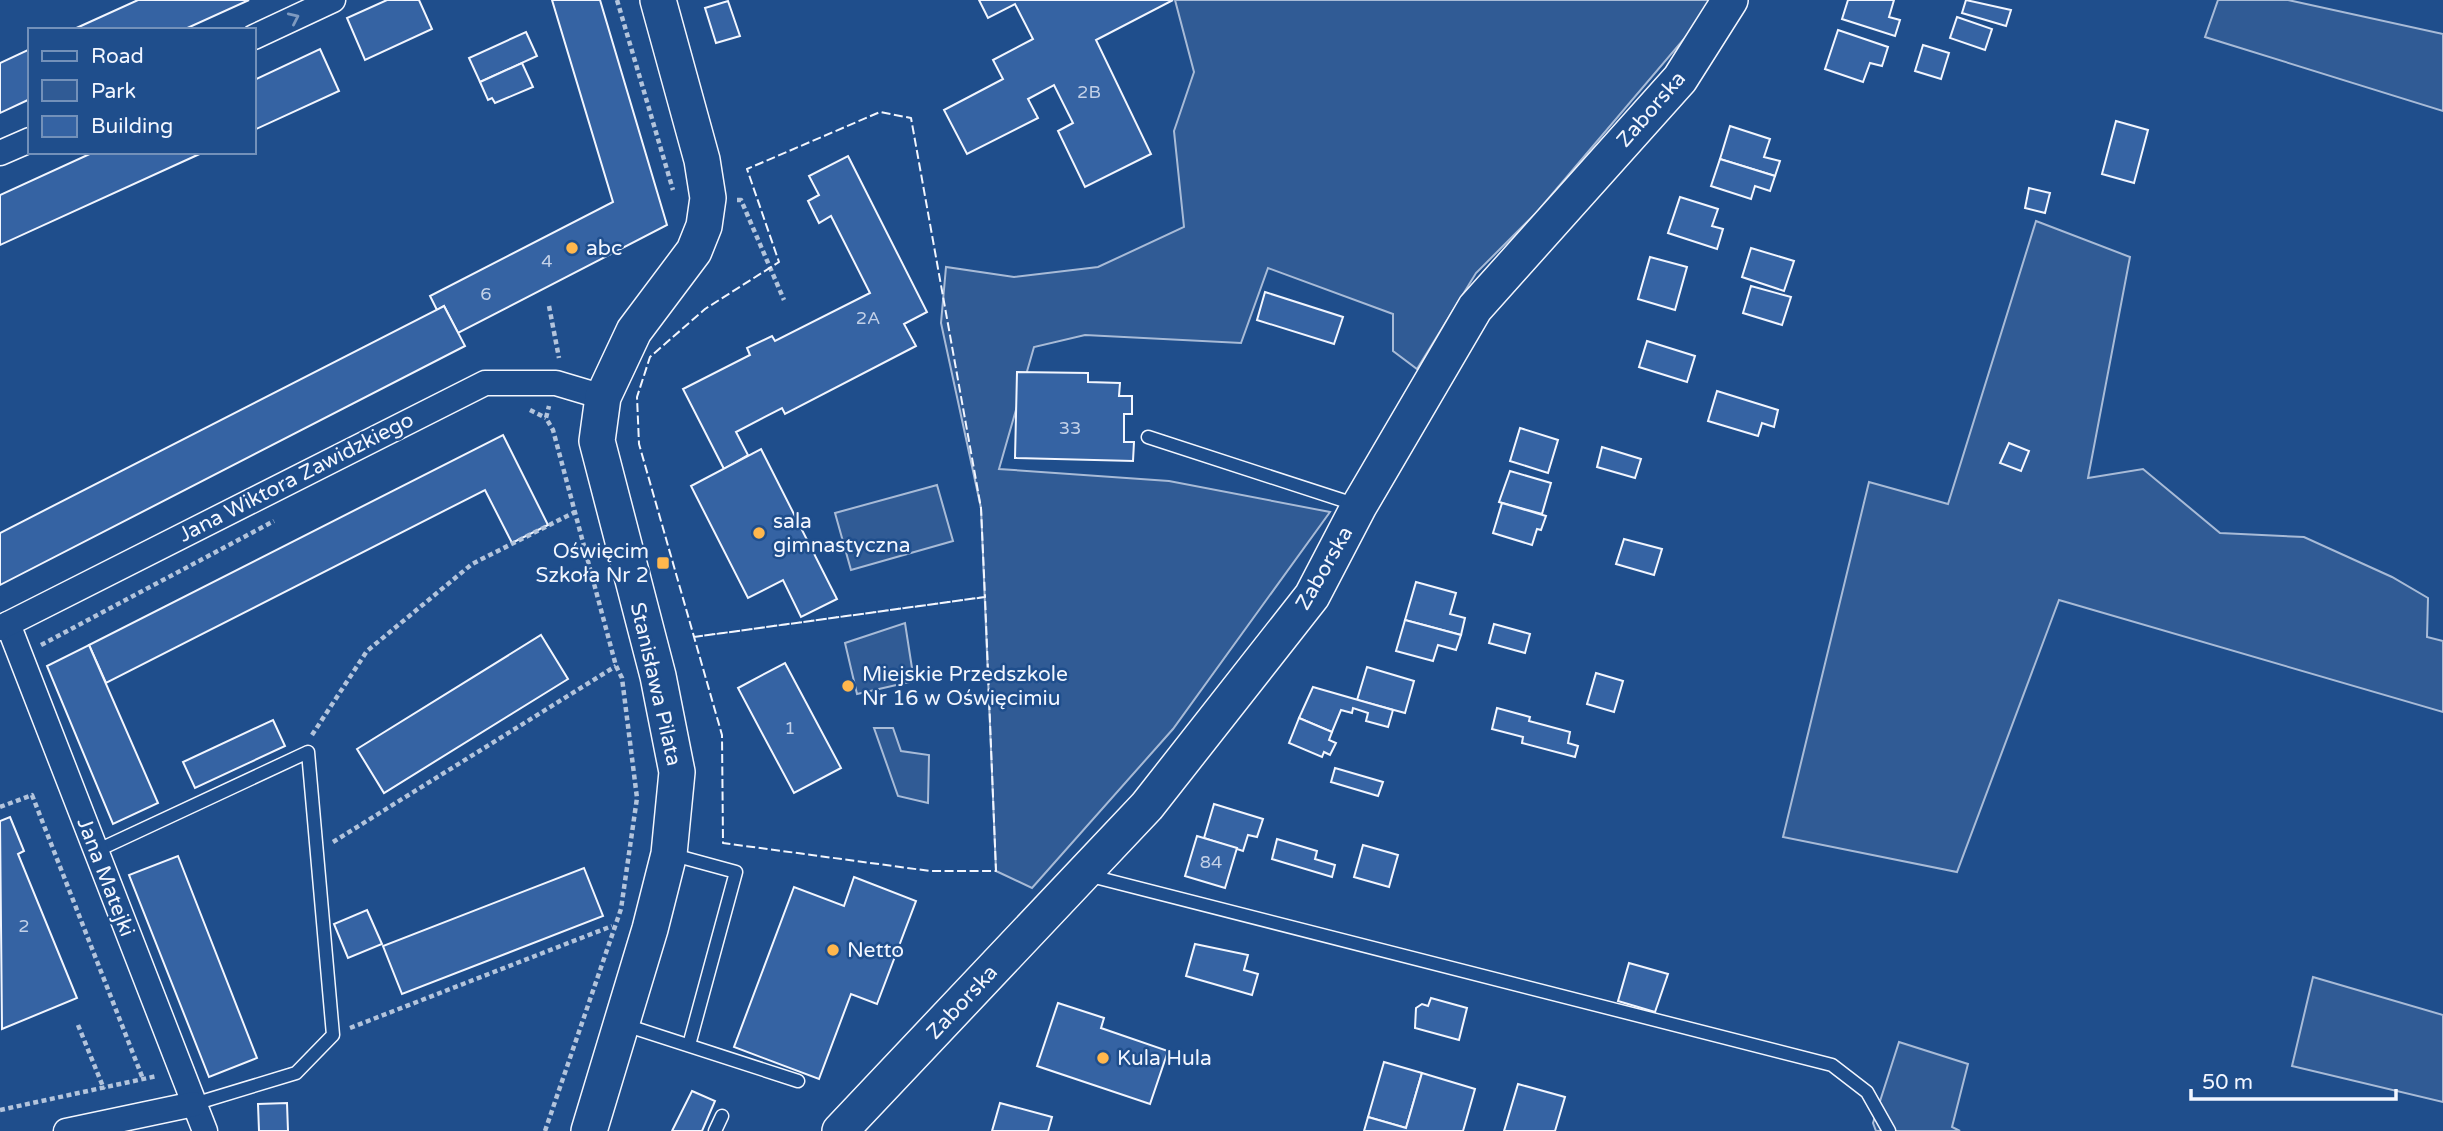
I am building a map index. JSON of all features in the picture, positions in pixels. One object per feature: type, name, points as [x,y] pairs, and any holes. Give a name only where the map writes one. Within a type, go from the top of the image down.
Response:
[{"type":"street","points":[[256,36],[334,0]]},
{"type":"street","name":"Stanisława Pilata","points":[[589,1131],[669,853],[677,772],[658,676],[597,441],[603,397],[634,331],[694,251],[704,226],[692,197],[702,160],[658,0]]},
{"type":"street","name":"Zaborska","points":[[840,1131],[1147,806],[1312,596],[1359,506],[1475,308],[1680,79],[1730,0]]},
{"type":"street","points":[[0,153],[28,140]]},
{"type":"street","name":"Jana Wiktora Zawidzkiego","points":[[4,626],[462,392],[485,383],[556,383],[603,397]]},
{"type":"street","name":"Jana Matejki","points":[[4,626],[27,674],[205,1131]]},
{"type":"street","points":[[65,1131],[194,1104]]},
{"type":"lane","points":[[1148,437],[1359,506]]},
{"type":"lane","points":[[96,851],[308,752],[333,1035],[296,1073],[194,1104]]},
{"type":"lane","points":[[669,853],[736,872],[689,1045]]},
{"type":"lane","points":[[1083,874],[1832,1065],[1867,1092],[1889,1131]]},
{"type":"lane","points":[[621,1024],[798,1081]]},
{"type":"lane","points":[[715,1131],[722,1116]]},
{"type":"path","points":[[617,0],[692,197],[741,200],[784,300]]},
{"type":"path","points":[[546,418],[561,366],[549,306]]},
{"type":"path","points":[[519,405],[546,418],[553,430],[616,666],[622,678],[637,798],[621,909],[613,925],[545,1131]]},
{"type":"path","points":[[308,752],[313,733],[367,651],[472,564],[575,512]]},
{"type":"path","points":[[27,674],[41,644],[276,521]]},
{"type":"path","points":[[317,852],[616,666]]},
{"type":"path","points":[[0,807],[32,795],[143,1079]]},
{"type":"path","points":[[333,1035],[613,925]]},
{"type":"path","points":[[79,1025],[116,1120]]},
{"type":"path","points":[[0,1110],[181,1070]]},
{"type":"green space","points":[[1175,0],[1717,0],[1537,212],[1476,273],[1417,369],[1393,351],[1393,314],[1268,268],[1241,343],[1085,335],[1034,347],[999,469],[1169,481],[1330,512],[1173,729],[1032,888],[996,871],[981,508],[941,323],[946,267],[1014,277],[1098,267],[1184,227],[1174,131],[1194,72]]},
{"type":"green space","points":[[2218,0],[2288,0],[2443,34],[2443,111],[2205,37]]},
{"type":"green space","points":[[2036,221],[2130,257],[2088,478],[2143,469],[2220,533],[2304,537],[2392,577],[2428,598],[2427,637],[2443,641],[2443,712],[2059,600],[1957,872],[1783,837],[1869,482],[1948,504]]},
{"type":"green space","points":[[937,485],[953,541],[851,570],[835,513]]},
{"type":"green space","points":[[905,623],[914,681],[857,694],[845,643]]},
{"type":"green space","points":[[874,728],[893,728],[901,751],[929,755],[928,803],[898,796]]},
{"type":"green space","points":[[2313,977],[2443,1015],[2443,1102],[2292,1066]]},
{"type":"green space","points":[[1899,1042],[1968,1064],[1952,1127],[1960,1131],[1876,1131],[1873,1123]]},
{"type":"building","points":[[138,0],[249,0],[187,28],[76,28]]},
{"type":"building","points":[[387,0],[419,0],[432,29],[365,60],[347,18]]},
{"type":"building","points":[[552,0],[600,0],[667,225],[458,333],[444,306],[437,310],[430,296],[613,202]]},
{"type":"building","points":[[979,0],[1173,0],[1096,40],[1151,154],[1085,187],[1058,131],[1073,123],[1054,85],[1028,99],[1038,118],[967,154],[944,110],[1003,79],[993,60],[1033,39],[1015,4],[988,18]]},
{"type":"building","points":[[1848,0],[1894,0],[1889,17],[1900,20],[1895,36],[1842,19]]},
{"type":"building","points":[[1966,0],[2011,10],[2006,26],[1962,13]]},
{"type":"building","points":[[728,1],[740,36],[716,43],[705,8]]},
{"type":"building","points":[[1957,17],[1992,29],[1985,50],[1950,38]]},
{"type":"building","points":[[1838,30],[1888,47],[1882,66],[1870,63],[1863,82],[1825,69]]},
{"type":"building","points":[[526,32],[537,56],[480,82],[469,58]]},
{"type":"building","points":[[1923,45],[1949,53],[1941,79],[1915,71]]},
{"type":"building","points":[[320,49],[339,91],[256,129],[256,79]]},
{"type":"building","points":[[28,50],[28,100],[0,113],[0,63]]},
{"type":"building","points":[[522,63],[533,87],[495,103],[492,98],[488,100],[480,82]]},
{"type":"building","points":[[2116,121],[2148,130],[2134,183],[2102,174]]},
{"type":"building","points":[[1730,126],[1770,139],[1764,157],[1780,161],[1775,176],[1720,159]]},
{"type":"building","points":[[90,154],[200,154],[0,245],[0,195]]},
{"type":"building","points":[[848,156],[927,312],[904,324],[916,346],[785,414],[782,408],[736,432],[748,455],[724,469],[683,389],[750,355],[747,348],[772,336],[775,341],[870,293],[831,216],[819,223],[808,201],[819,195],[809,176]]},
{"type":"building","points":[[1720,159],[1775,176],[1770,191],[1755,186],[1751,199],[1711,186]]},
{"type":"building","points":[[2029,188],[2050,193],[2045,213],[2025,208]]},
{"type":"building","points":[[1680,197],[1718,209],[1712,226],[1723,229],[1717,249],[1668,233]]},
{"type":"building","points":[[1751,248],[1794,261],[1784,291],[1742,277]]},
{"type":"building","points":[[1650,257],[1687,267],[1675,310],[1638,299]]},
{"type":"building","points":[[1751,286],[1791,297],[1782,325],[1743,313]]},
{"type":"building","points":[[1265,292],[1343,317],[1334,344],[1257,320]]},
{"type":"building","points":[[444,306],[465,346],[0,585],[0,533]]},
{"type":"building","points":[[1647,341],[1695,356],[1687,382],[1639,367]]},
{"type":"building","points":[[1017,372],[1088,373],[1088,382],[1120,383],[1119,396],[1132,396],[1132,414],[1124,414],[1124,442],[1134,442],[1133,461],[1015,458]]},
{"type":"building","points":[[1717,391],[1778,410],[1774,427],[1762,423],[1758,436],[1708,421]]},
{"type":"building","points":[[1520,428],[1558,440],[1548,473],[1510,461]]},
{"type":"building","points":[[503,435],[548,525],[512,543],[485,490],[106,683],[89,645]]},
{"type":"building","points":[[2009,443],[2029,451],[2021,471],[2000,463]]},
{"type":"building","points":[[1602,447],[1641,459],[1635,478],[1597,467]]},
{"type":"building","name":"sala gimnastyczna","points":[[761,449],[837,599],[801,617],[783,580],[748,598],[691,486]]},
{"type":"building","points":[[1510,471],[1551,483],[1542,514],[1499,502]]},
{"type":"building","points":[[1502,503],[1546,516],[1541,530],[1537,529],[1532,545],[1493,533]]},
{"type":"building","points":[[1624,539],[1662,549],[1654,575],[1616,564]]},
{"type":"building","points":[[1416,582],[1456,593],[1450,614],[1465,618],[1461,635],[1405,620]]},
{"type":"building","points":[[1405,620],[1461,635],[1456,650],[1438,645],[1433,661],[1396,651]]},
{"type":"building","points":[[1494,624],[1530,634],[1525,653],[1489,643]]},
{"type":"building","points":[[541,635],[568,679],[384,793],[357,749]]},
{"type":"building","points":[[89,645],[158,803],[113,824],[47,666]]},
{"type":"building","name":"Miejskie Przedszkole Nr 16 w Oświęcimiu","points":[[785,663],[841,768],[794,793],[738,688]]},
{"type":"building","points":[[1367,667],[1414,681],[1405,713],[1357,700]]},
{"type":"building","points":[[1596,673],[1623,681],[1614,712],[1587,704]]},
{"type":"building","points":[[1313,687],[1393,710],[1388,727],[1366,721],[1368,713],[1353,708],[1352,713],[1341,710],[1332,732],[1299,718]]},
{"type":"building","points":[[1497,708],[1530,717],[1529,721],[1570,732],[1568,743],[1578,746],[1575,757],[1522,743],[1523,737],[1492,729]]},
{"type":"building","points":[[1299,718],[1332,732],[1329,740],[1336,743],[1330,755],[1324,752],[1322,757],[1289,743]]},
{"type":"building","points":[[273,720],[285,746],[195,788],[183,762]]},
{"type":"building","points":[[1335,768],[1383,782],[1378,796],[1331,782]]},
{"type":"building","points":[[1214,804],[1263,819],[1257,837],[1248,835],[1243,851],[1204,838]]},
{"type":"building","points":[[10,817],[24,851],[18,854],[77,998],[2,1029],[0,821]]},
{"type":"building","points":[[1197,836],[1237,848],[1225,888],[1185,876]]},
{"type":"building","points":[[1277,839],[1317,851],[1315,859],[1335,865],[1332,877],[1272,859]]},
{"type":"building","points":[[1363,845],[1398,855],[1389,887],[1354,877]]},
{"type":"building","points":[[178,856],[257,1058],[209,1077],[129,875]]},
{"type":"building","points":[[584,868],[603,916],[402,994],[383,946]]},
{"type":"building","name":"Netto","points":[[854,877],[916,901],[877,1004],[851,994],[819,1079],[734,1047],[794,887],[844,906]]},
{"type":"building","points":[[367,910],[382,944],[348,958],[334,924]]},
{"type":"building","points":[[1195,944],[1248,955],[1244,970],[1258,974],[1252,995],[1186,976]]},
{"type":"building","points":[[1629,963],[1668,974],[1655,1012],[1618,1001]]},
{"type":"building","points":[[1431,998],[1467,1008],[1459,1040],[1415,1028],[1416,1008],[1422,1004],[1428,1006]]},
{"type":"building","name":"Kula Hula","points":[[1058,1003],[1104,1018],[1101,1028],[1168,1051],[1150,1104],[1037,1066]]},
{"type":"building","points":[[1384,1062],[1422,1073],[1406,1128],[1368,1117]]},
{"type":"building","points":[[1422,1073],[1475,1089],[1463,1131],[1364,1131],[1368,1117],[1406,1128]]},
{"type":"building","points":[[1518,1084],[1565,1097],[1555,1131],[1504,1131]]},
{"type":"building","points":[[692,1091],[715,1101],[702,1131],[672,1131]]},
{"type":"building","points":[[287,1103],[288,1131],[259,1131],[258,1104]]},
{"type":"building","points":[[1000,1103],[1052,1117],[1048,1131],[992,1131]]},
{"type":"fence","points":[[694,637],[985,597],[981,508],[911,118],[880,112],[747,169],[779,262],[705,309],[650,357],[637,397],[639,444],[722,735],[723,843],[930,871],[996,871],[985,597],[694,637]]},
{"type":"place","name":"abc","points":[[572,248]]},
{"type":"place","name":"sala gimnastyczna","points":[[759,533]]},
{"type":"place","name":"Oświęcim Szkoła Nr 2","points":[[663,563]]},
{"type":"place","name":"Miejskie Przedszkole Nr 16 w Oświęcimiu","points":[[848,686]]},
{"type":"place","name":"Netto","points":[[833,950]]},
{"type":"place","name":"Kula Hula","points":[[1103,1058]]}]
